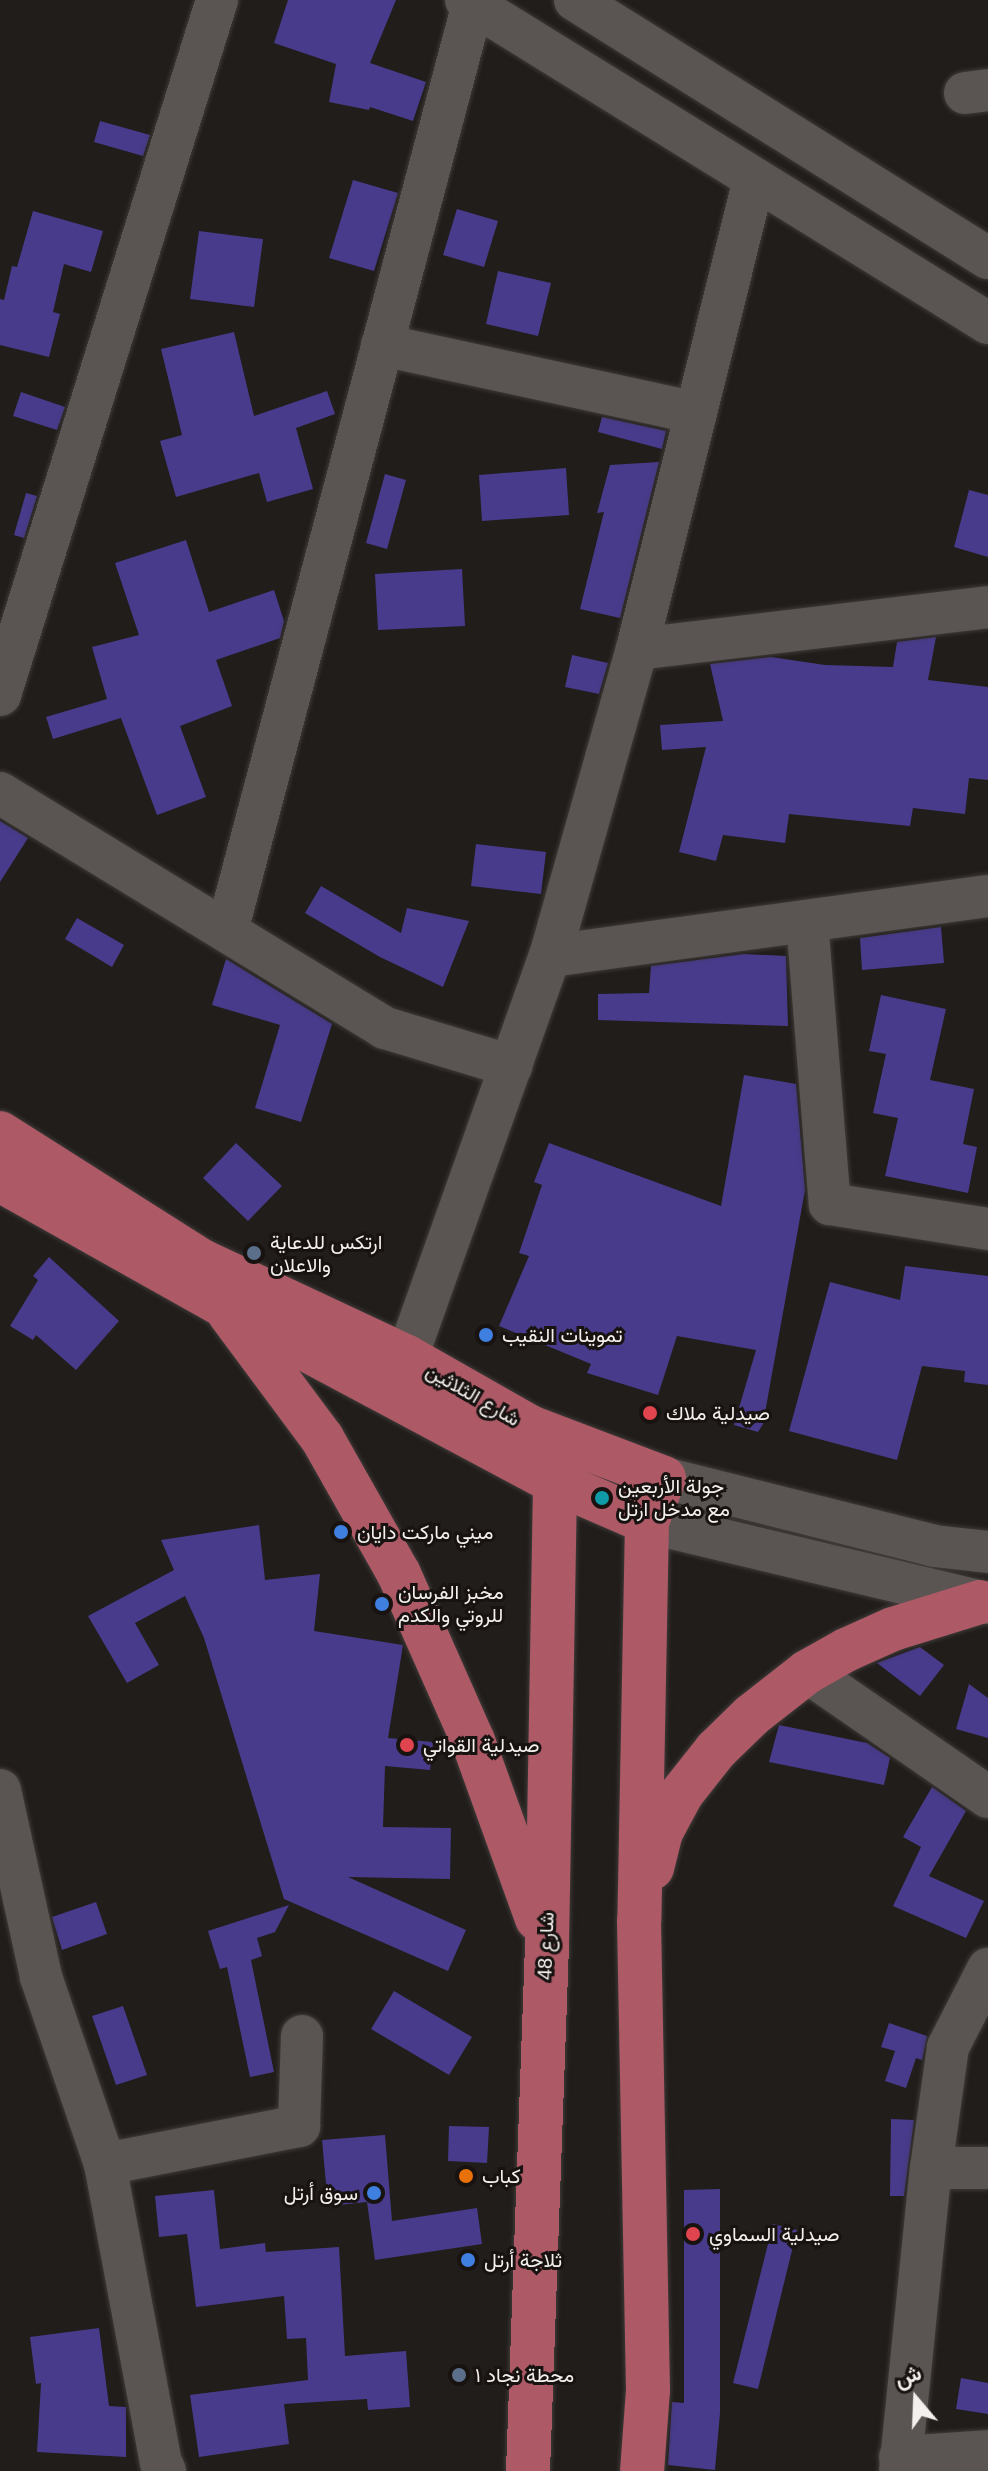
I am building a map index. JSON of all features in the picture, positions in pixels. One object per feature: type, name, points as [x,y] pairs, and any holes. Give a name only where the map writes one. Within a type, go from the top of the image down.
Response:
[{"type":"main road","name":"شارع الثلاثين","points":[[0,1133],[202,1261],[407,1357],[530,1427],[664,1478]]},
{"type":"main road","name":"شارع الثلاثين","points":[[0,1180],[223,1305],[555,1482],[647,1522]]},
{"type":"main road","points":[[223,1305],[322,1438],[399,1574],[473,1741],[547,1945]]},
{"type":"main road","name":"شارع 48","points":[[528,2471],[547,1945],[555,1482],[530,1427]]},
{"type":"main road","points":[[642,2471],[648,2390],[639,1921],[647,1522],[664,1478]]},
{"type":"main road","points":[[639,1921],[661,1832],[682,1793],[716,1750],[807,1672],[893,1629],[984,1602]]},
{"type":"street","points":[[0,695],[217,0]]},
{"type":"street","points":[[575,0],[988,258]]},
{"type":"street","points":[[227,931],[469,2],[988,323]]},
{"type":"street","points":[[407,1357],[550,956],[637,649],[754,179]]},
{"type":"street","points":[[382,345],[696,413]]},
{"type":"street","points":[[637,649],[988,607]]},
{"type":"street","points":[[0,793],[385,1028],[511,1066]]},
{"type":"street","points":[[550,956],[988,896]]},
{"type":"street","points":[[807,921],[830,1204],[988,1229]]},
{"type":"street","name":"شارع الثلاثين","points":[[664,1478],[934,1546],[988,1552]]},
{"type":"street","name":"شارع الثلاثين","points":[[647,1522],[984,1602]]},
{"type":"street","points":[[807,1672],[988,1797]]},
{"type":"street","points":[[0,1790],[41,1977],[105,2164],[159,2468]]},
{"type":"street","points":[[988,1969],[948,2047],[931,2168],[900,2464],[988,2451]]},
{"type":"street","points":[[105,2164],[299,2126],[302,2036]]},
{"type":"street","points":[[931,2168],[988,2168]]},
{"type":"building","points":[[288,0],[396,0],[370,63],[426,82],[413,121],[370,107],[369,110],[329,102],[336,64],[274,43]]},
{"type":"building","points":[[100,121],[150,135],[143,156],[94,142]]},
{"type":"building","points":[[353,180],[398,193],[374,271],[329,258]]},
{"type":"building","points":[[457,209],[498,221],[484,267],[443,255]]},
{"type":"building","points":[[33,211],[103,231],[91,272],[64,264],[53,312],[60,314],[49,357],[0,345],[0,299],[4,300],[12,266],[17,267]]},
{"type":"building","points":[[199,231],[263,239],[254,307],[190,299]]},
{"type":"building","points":[[498,271],[551,283],[538,336],[486,324]]},
{"type":"building","points":[[234,332],[254,416],[327,391],[335,414],[296,428],[313,489],[267,502],[259,473],[176,497],[160,441],[182,435],[161,349]]},
{"type":"building","points":[[21,392],[65,407],[57,430],[13,416]]},
{"type":"building","points":[[602,417],[666,431],[662,449],[598,432]]},
{"type":"building","points":[[659,462],[620,618],[580,609],[604,512],[597,513],[610,465]]},
{"type":"building","points":[[566,468],[569,515],[482,521],[479,475]]},
{"type":"building","points":[[385,474],[406,480],[387,549],[366,543]]},
{"type":"building","points":[[969,490],[988,495],[988,557],[954,547]]},
{"type":"building","points":[[26,493],[37,496],[24,538],[14,535]]},
{"type":"building","points":[[186,540],[209,612],[274,590],[284,621],[280,638],[216,660],[232,706],[180,726],[206,797],[157,815],[121,718],[53,739],[46,717],[107,699],[92,647],[139,635],[115,563]]},
{"type":"building","points":[[462,569],[465,626],[378,630],[375,574]]},
{"type":"building","points":[[936,637],[928,680],[988,687],[988,780],[969,778],[965,814],[913,808],[910,826],[789,814],[785,843],[723,835],[716,861],[679,852],[706,747],[662,750],[660,725],[723,721],[710,664],[771,657],[825,665],[893,667],[897,642]]},
{"type":"building","points":[[572,655],[608,663],[599,694],[565,687]]},
{"type":"building","points":[[0,821],[28,838],[0,882]]},
{"type":"building","points":[[476,844],[546,852],[541,894],[471,886]]},
{"type":"building","points":[[321,886],[401,933],[407,908],[469,921],[443,987],[380,957],[305,913]]},
{"type":"building","points":[[77,918],[124,945],[112,967],[65,939]]},
{"type":"building","points":[[941,927],[944,963],[862,970],[860,938]]},
{"type":"building","points":[[744,954],[786,956],[788,1026],[598,1020],[598,994],[649,993],[651,966]]},
{"type":"building","points":[[226,959],[332,1024],[301,1122],[255,1108],[280,1025],[212,1005]]},
{"type":"building","points":[[881,995],[946,1009],[930,1080],[974,1089],[963,1144],[977,1147],[968,1193],[885,1176],[898,1118],[873,1113],[886,1054],[869,1051]]},
{"type":"building","points":[[744,1075],[796,1084],[805,1190],[763,1424],[758,1432],[734,1425],[756,1350],[677,1336],[658,1395],[587,1373],[591,1364],[499,1326],[529,1256],[519,1253],[542,1185],[534,1182],[549,1143],[721,1206]]},
{"type":"building","points":[[236,1143],[282,1186],[248,1221],[203,1178]]},
{"type":"building","points":[[49,1257],[119,1321],[76,1370],[36,1335],[33,1340],[10,1326],[38,1280],[33,1276]]},
{"type":"building","points":[[905,1266],[988,1276],[988,1385],[964,1382],[965,1371],[922,1366],[897,1460],[789,1431],[830,1282],[900,1300]]},
{"type":"building","points":[[259,1525],[265,1580],[320,1574],[314,1631],[403,1645],[388,1738],[433,1742],[430,1770],[385,1766],[383,1827],[451,1828],[450,1879],[348,1877],[466,1930],[448,1971],[284,1899],[204,1638],[185,1596],[135,1623],[159,1665],[127,1683],[88,1616],[174,1570],[161,1540]]},
{"type":"building","points":[[920,1647],[944,1665],[920,1696],[877,1663]]},
{"type":"building","points":[[969,1684],[988,1698],[988,1738],[956,1729]]},
{"type":"building","points":[[779,1725],[867,1743],[890,1758],[884,1785],[769,1762]]},
{"type":"building","points":[[932,1787],[966,1811],[929,1876],[984,1901],[966,1938],[893,1906],[921,1847],[903,1837]]},
{"type":"building","points":[[96,1902],[107,1934],[62,1950],[52,1917]]},
{"type":"building","points":[[289,1905],[275,1932],[257,1938],[262,1956],[251,1960],[274,2072],[250,2077],[227,1967],[220,1969],[208,1931]]},
{"type":"building","points":[[394,1991],[472,2037],[449,2075],[371,2029]]},
{"type":"building","points":[[123,2006],[147,2075],[116,2085],[92,2016]]},
{"type":"building","points":[[889,2023],[927,2036],[922,2060],[916,2058],[906,2088],[885,2081],[895,2051],[881,2047]]},
{"type":"building","points":[[891,2119],[914,2120],[904,2196],[890,2196]]},
{"type":"building","points":[[449,2126],[489,2127],[487,2163],[448,2161]]},
{"type":"building","points":[[385,2135],[392,2221],[477,2208],[482,2244],[375,2260],[367,2202],[328,2206],[322,2140]]},
{"type":"building","points":[[720,2189],[720,2413],[715,2470],[668,2465],[672,2402],[684,2403],[684,2190]]},
{"type":"building","points":[[214,2190],[220,2249],[265,2243],[266,2252],[339,2247],[345,2356],[406,2351],[410,2407],[368,2410],[367,2399],[284,2404],[289,2444],[199,2457],[190,2395],[308,2380],[306,2338],[287,2339],[284,2296],[196,2307],[187,2234],[159,2237],[155,2196]]},
{"type":"building","points":[[773,2224],[797,2230],[758,2389],[733,2383]]},
{"type":"building","points":[[99,2328],[109,2406],[126,2407],[126,2457],[37,2452],[41,2383],[36,2384],[30,2337]]},
{"type":"building","points":[[961,2378],[988,2383],[988,2414],[956,2409]]},
{"type":"place","name":"ارتكس للدعاية والاعلان","points":[[254,1253]]},
{"type":"place","name":"تموينات النقيب","points":[[486,1335]]},
{"type":"place","name":"صيدلية ملاك","points":[[650,1413]]},
{"type":"place","name":"جولة الأربعين مع مدخل ارتل","points":[[602,1498]]},
{"type":"place","name":"ميني ماركت دايان","points":[[341,1532]]},
{"type":"place","name":"مخبز الفرسان للروتي والكدم","points":[[382,1604]]},
{"type":"place","name":"صيدلية القواتي","points":[[407,1745]]},
{"type":"place","name":"كباب","points":[[466,2176]]},
{"type":"place","name":"سوق أرتل","points":[[374,2193]]},
{"type":"place","name":"صيدلية السماوي","points":[[693,2234]]},
{"type":"place","name":"ثلاجة أرتل","points":[[468,2260]]},
{"type":"place","name":"محطة نجاد ١","points":[[459,2375]]}]
